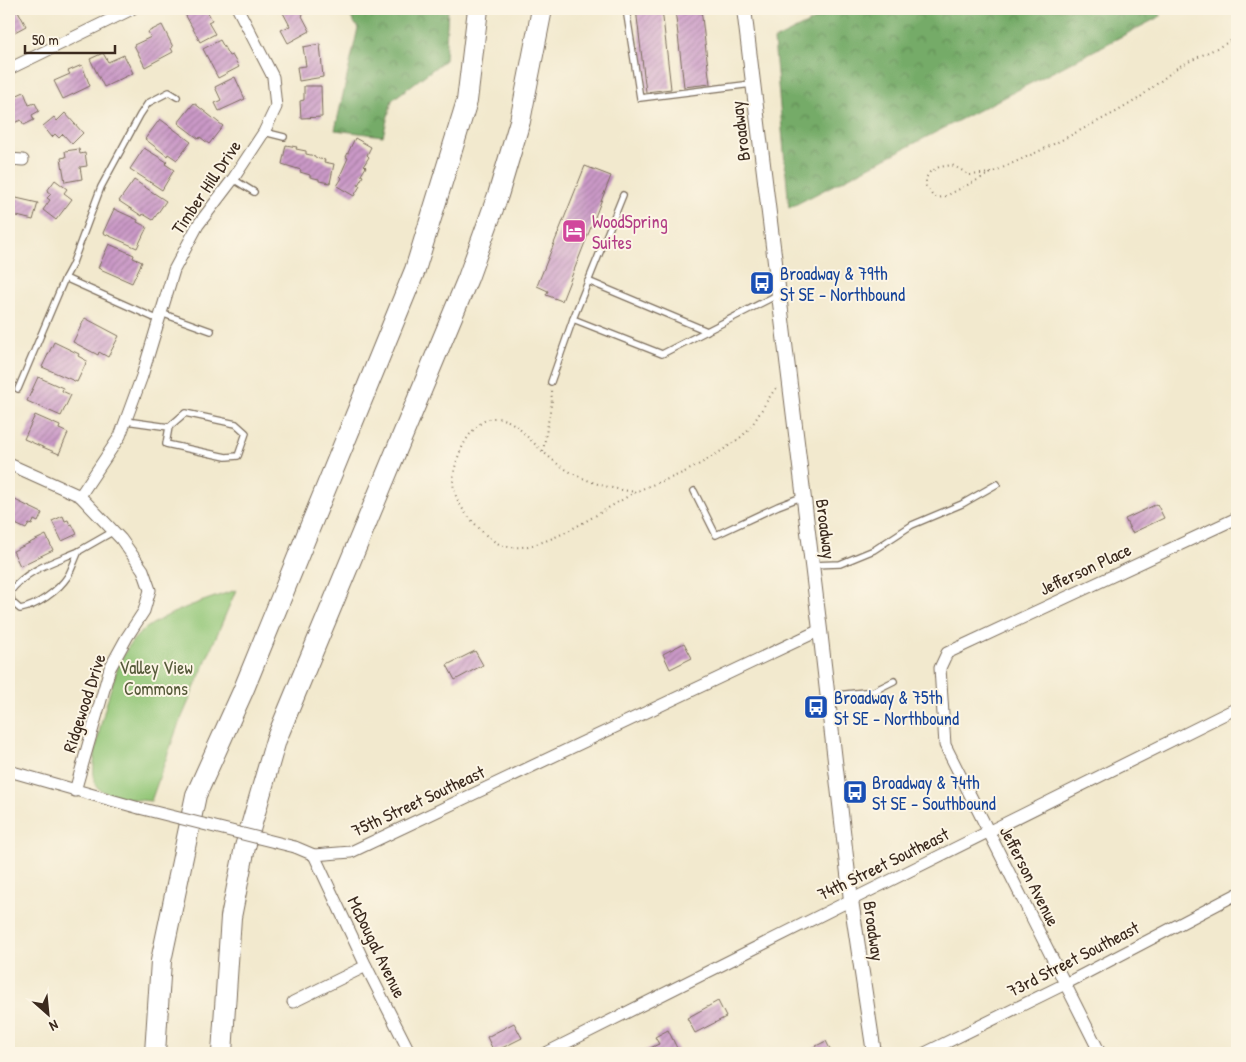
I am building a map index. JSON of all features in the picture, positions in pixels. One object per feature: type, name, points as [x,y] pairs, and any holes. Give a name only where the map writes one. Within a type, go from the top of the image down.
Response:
[{"type":"highway","points":[[155,1053],[161,961],[196,795],[243,691],[415,270],[467,101],[478,9]]},
{"type":"highway","points":[[222,1053],[231,917],[245,847],[276,740],[468,278],[498,195],[520,121],[542,9]]},
{"type":"street","points":[[9,69],[132,9]]},
{"type":"street","name":"Timber Hill Drive","points":[[80,496],[120,436],[142,376],[174,270],[198,224],[233,179],[264,132],[276,106],[273,77],[238,9]]},
{"type":"street","name":"Broadway","points":[[744,9],[820,630],[850,900],[874,1053]]},
{"type":"street","points":[[9,159],[24,160]]},
{"type":"street","name":"Ridgewood Drive","points":[[9,464],[80,496],[114,531],[143,570],[150,590],[144,611],[110,668],[75,791]]},
{"type":"street","name":"Jefferson Place","points":[[947,653],[1237,518]]},
{"type":"street","name":"75th Street Southeast","points":[[9,771],[75,791],[295,847],[314,855],[351,852],[820,630]]},
{"type":"street","name":"Jefferson Avenue","points":[[947,653],[940,668],[945,745],[1100,1053]]},
{"type":"street","name":"74th Street Southeast","points":[[546,1053],[1237,708]]},
{"type":"street","name":"McDougal Avenue","points":[[314,855],[366,966],[410,1053]]},
{"type":"street","name":"73rd Street Southeast","points":[[925,1053],[1065,984],[1237,894]]},
{"type":"street","points":[[293,1002],[366,966]]},
{"type":"lane","points":[[626,9],[640,98],[753,84]]},
{"type":"lane","points":[[18,389],[72,265],[101,187],[140,115],[148,103],[169,92],[177,97]]},
{"type":"lane","points":[[264,132],[284,137]]},
{"type":"lane","points":[[233,179],[254,192]]},
{"type":"lane","points":[[550,382],[573,319],[623,196]]},
{"type":"lane","points":[[65,278],[160,317],[211,331]]},
{"type":"lane","points":[[588,281],[707,331]]},
{"type":"lane","points":[[573,319],[662,354],[779,294]]},
{"type":"lane","points":[[125,421],[169,427],[185,413],[236,424],[246,433],[238,456],[226,457],[166,444],[169,427]]},
{"type":"lane","points":[[812,565],[840,564],[874,550],[912,525],[962,504],[997,484]]},
{"type":"lane","points":[[694,491],[716,535],[804,496]]},
{"type":"lane","points":[[79,551],[67,577],[48,597],[30,607],[20,609],[12,602],[10,592],[17,583],[38,568],[79,551],[114,531]]},
{"type":"lane","points":[[827,696],[874,691],[894,681]]},
{"type":"path","points":[[991,173],[970,175],[952,165],[939,167],[930,172],[926,178],[926,186],[932,195],[938,198],[1046,148],[1138,99],[1178,67],[1237,38]]},
{"type":"path","points":[[637,492],[594,484],[558,464],[522,430],[508,421],[495,418],[482,422],[472,430],[462,450],[455,470],[453,484],[455,496],[466,514],[485,534],[496,542],[509,547],[531,546],[584,523],[637,492],[679,474],[722,451],[745,434],[756,420],[766,400],[788,373]]},
{"type":"path","points":[[543,451],[552,400],[550,382]]},
{"type":"green space","points":[[345,9],[448,9],[445,60],[392,100],[383,136],[335,130],[358,28]]},
{"type":"green space","points":[[837,9],[1157,9],[1161,16],[789,208],[774,40]]},
{"type":"green space","name":"Valley View Commons","points":[[236,590],[176,731],[151,801],[123,797],[101,790],[97,787],[94,778],[96,746],[116,672],[134,639],[146,628],[170,614]]},
{"type":"building","points":[[17,9],[26,26],[13,33],[12,30],[9,31],[9,12]]},
{"type":"building","points":[[197,9],[206,9],[212,20],[208,22],[215,34],[200,42],[185,14]]},
{"type":"building","points":[[281,9],[300,9],[310,31],[288,43],[281,30],[290,26]]},
{"type":"building","points":[[636,9],[662,9],[671,89],[646,92]]},
{"type":"building","points":[[675,9],[701,9],[710,84],[684,87]]},
{"type":"building","points":[[162,25],[173,47],[171,48],[173,52],[145,67],[134,45],[151,37],[148,32]]},
{"type":"building","points":[[220,40],[229,56],[232,55],[239,67],[218,78],[203,49]]},
{"type":"building","points":[[320,44],[323,77],[299,81],[297,67],[306,66],[303,47]]},
{"type":"building","points":[[103,53],[108,62],[124,55],[133,73],[104,87],[90,59]]},
{"type":"building","points":[[82,65],[90,86],[63,99],[54,81],[70,74],[68,71]]},
{"type":"building","points":[[235,77],[245,99],[219,111],[215,103],[221,100],[215,87]]},
{"type":"building","points":[[304,86],[321,86],[322,117],[301,118],[300,101],[304,100]]},
{"type":"building","points":[[24,92],[29,105],[35,103],[39,111],[32,115],[34,120],[24,125],[21,120],[9,125],[9,105],[13,103],[11,98]]},
{"type":"building","points":[[194,103],[223,126],[209,144],[178,123]]},
{"type":"building","points":[[65,113],[83,133],[72,144],[63,134],[59,138],[55,134],[52,137],[43,126],[54,117],[57,121]]},
{"type":"building","points":[[160,119],[191,142],[177,160],[168,154],[167,156],[145,139]]},
{"type":"building","points":[[355,138],[371,147],[367,155],[369,157],[364,165],[366,167],[361,175],[363,176],[358,185],[360,186],[354,196],[337,186],[342,178],[340,176],[348,158],[346,157]]},
{"type":"building","points":[[286,145],[297,147],[296,149],[306,151],[306,154],[334,164],[330,183],[319,181],[319,179],[300,172],[301,170],[282,164]]},
{"type":"building","points":[[144,148],[167,162],[165,164],[174,170],[162,190],[130,169]]},
{"type":"building","points":[[79,149],[80,154],[85,153],[87,166],[80,167],[82,179],[65,182],[61,158],[66,157],[65,151]]},
{"type":"building","name":"WoodSpring Suites","points":[[585,166],[611,176],[562,301],[546,295],[548,291],[537,286]]},
{"type":"building","points":[[55,180],[67,189],[64,193],[72,199],[56,220],[43,210],[50,200],[47,198],[51,194],[47,191]]},
{"type":"building","points":[[134,180],[166,201],[153,220],[143,214],[142,216],[119,201]]},
{"type":"building","points":[[12,197],[38,203],[33,220],[9,214]]},
{"type":"building","points":[[114,209],[138,220],[137,222],[147,227],[137,248],[103,233]]},
{"type":"building","points":[[109,244],[134,255],[133,258],[142,262],[132,283],[98,268]]},
{"type":"building","points":[[85,318],[119,336],[108,357],[99,352],[98,355],[73,342]]},
{"type":"building","points":[[54,342],[79,354],[78,356],[87,361],[77,382],[42,367]]},
{"type":"building","points":[[38,377],[63,388],[62,391],[71,395],[61,416],[27,401]]},
{"type":"building","points":[[35,415],[60,426],[59,429],[68,433],[59,454],[24,439]]},
{"type":"building","points":[[13,499],[42,513],[38,522],[34,520],[32,525],[29,524],[26,529],[9,521],[9,508]]},
{"type":"building","points":[[1157,504],[1164,518],[1132,533],[1125,519]]},
{"type":"building","points":[[63,516],[65,521],[68,520],[70,525],[72,524],[77,534],[62,541],[52,521]]},
{"type":"building","points":[[46,535],[53,550],[20,566],[13,551]]},
{"type":"building","points":[[684,643],[692,658],[670,669],[663,654]]},
{"type":"building","points":[[475,651],[483,665],[455,680],[447,665]]},
{"type":"building","points":[[718,1001],[726,1017],[695,1033],[687,1018]]},
{"type":"building","points":[[514,1023],[522,1038],[494,1052],[487,1037]]},
{"type":"building","points":[[668,1030],[679,1052],[639,1053],[659,1044],[655,1037]]},
{"type":"building","points":[[826,1041],[832,1053],[814,1053],[812,1048]]},
{"type":"place","name":"WoodSpring Suites","points":[[574,231]]},
{"type":"place","name":"Broadway & 79th St SE - Northbound","points":[[762,283]]},
{"type":"place","name":"Broadway & 75th St SE - Northbound","points":[[816,707]]},
{"type":"place","name":"Broadway & 74th St SE - Southbound","points":[[855,792]]}]
